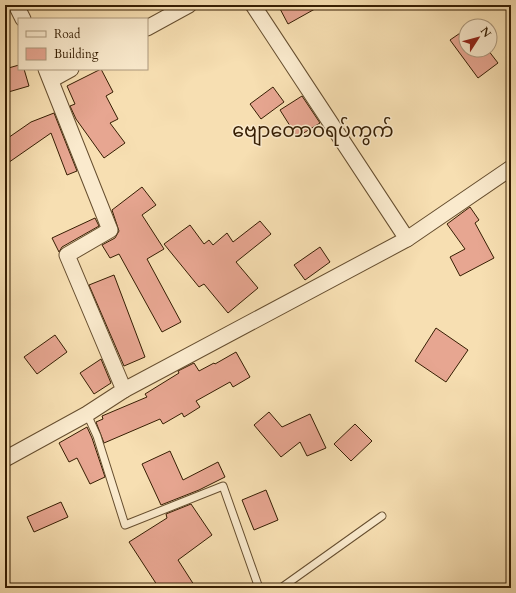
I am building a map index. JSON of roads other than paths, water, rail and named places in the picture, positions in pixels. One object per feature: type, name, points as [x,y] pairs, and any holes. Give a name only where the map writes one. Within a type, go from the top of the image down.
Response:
[{"type":"street","points":[[16,5],[22,18]]},
{"type":"street","points":[[148,27],[189,5]]},
{"type":"street","points":[[253,5],[407,239]]},
{"type":"street","points":[[66,70],[48,74],[110,230],[67,255],[124,390]]},
{"type":"street","points":[[5,460],[87,414],[124,390],[407,239],[511,168]]},
{"type":"lane","points":[[87,414],[97,436],[125,525],[223,486],[259,588]]},
{"type":"lane","points":[[281,588],[382,516]]},
{"type":"district","name":"ဗျောတောဝရပ်ကွက်","points":[[313,130]]}]
